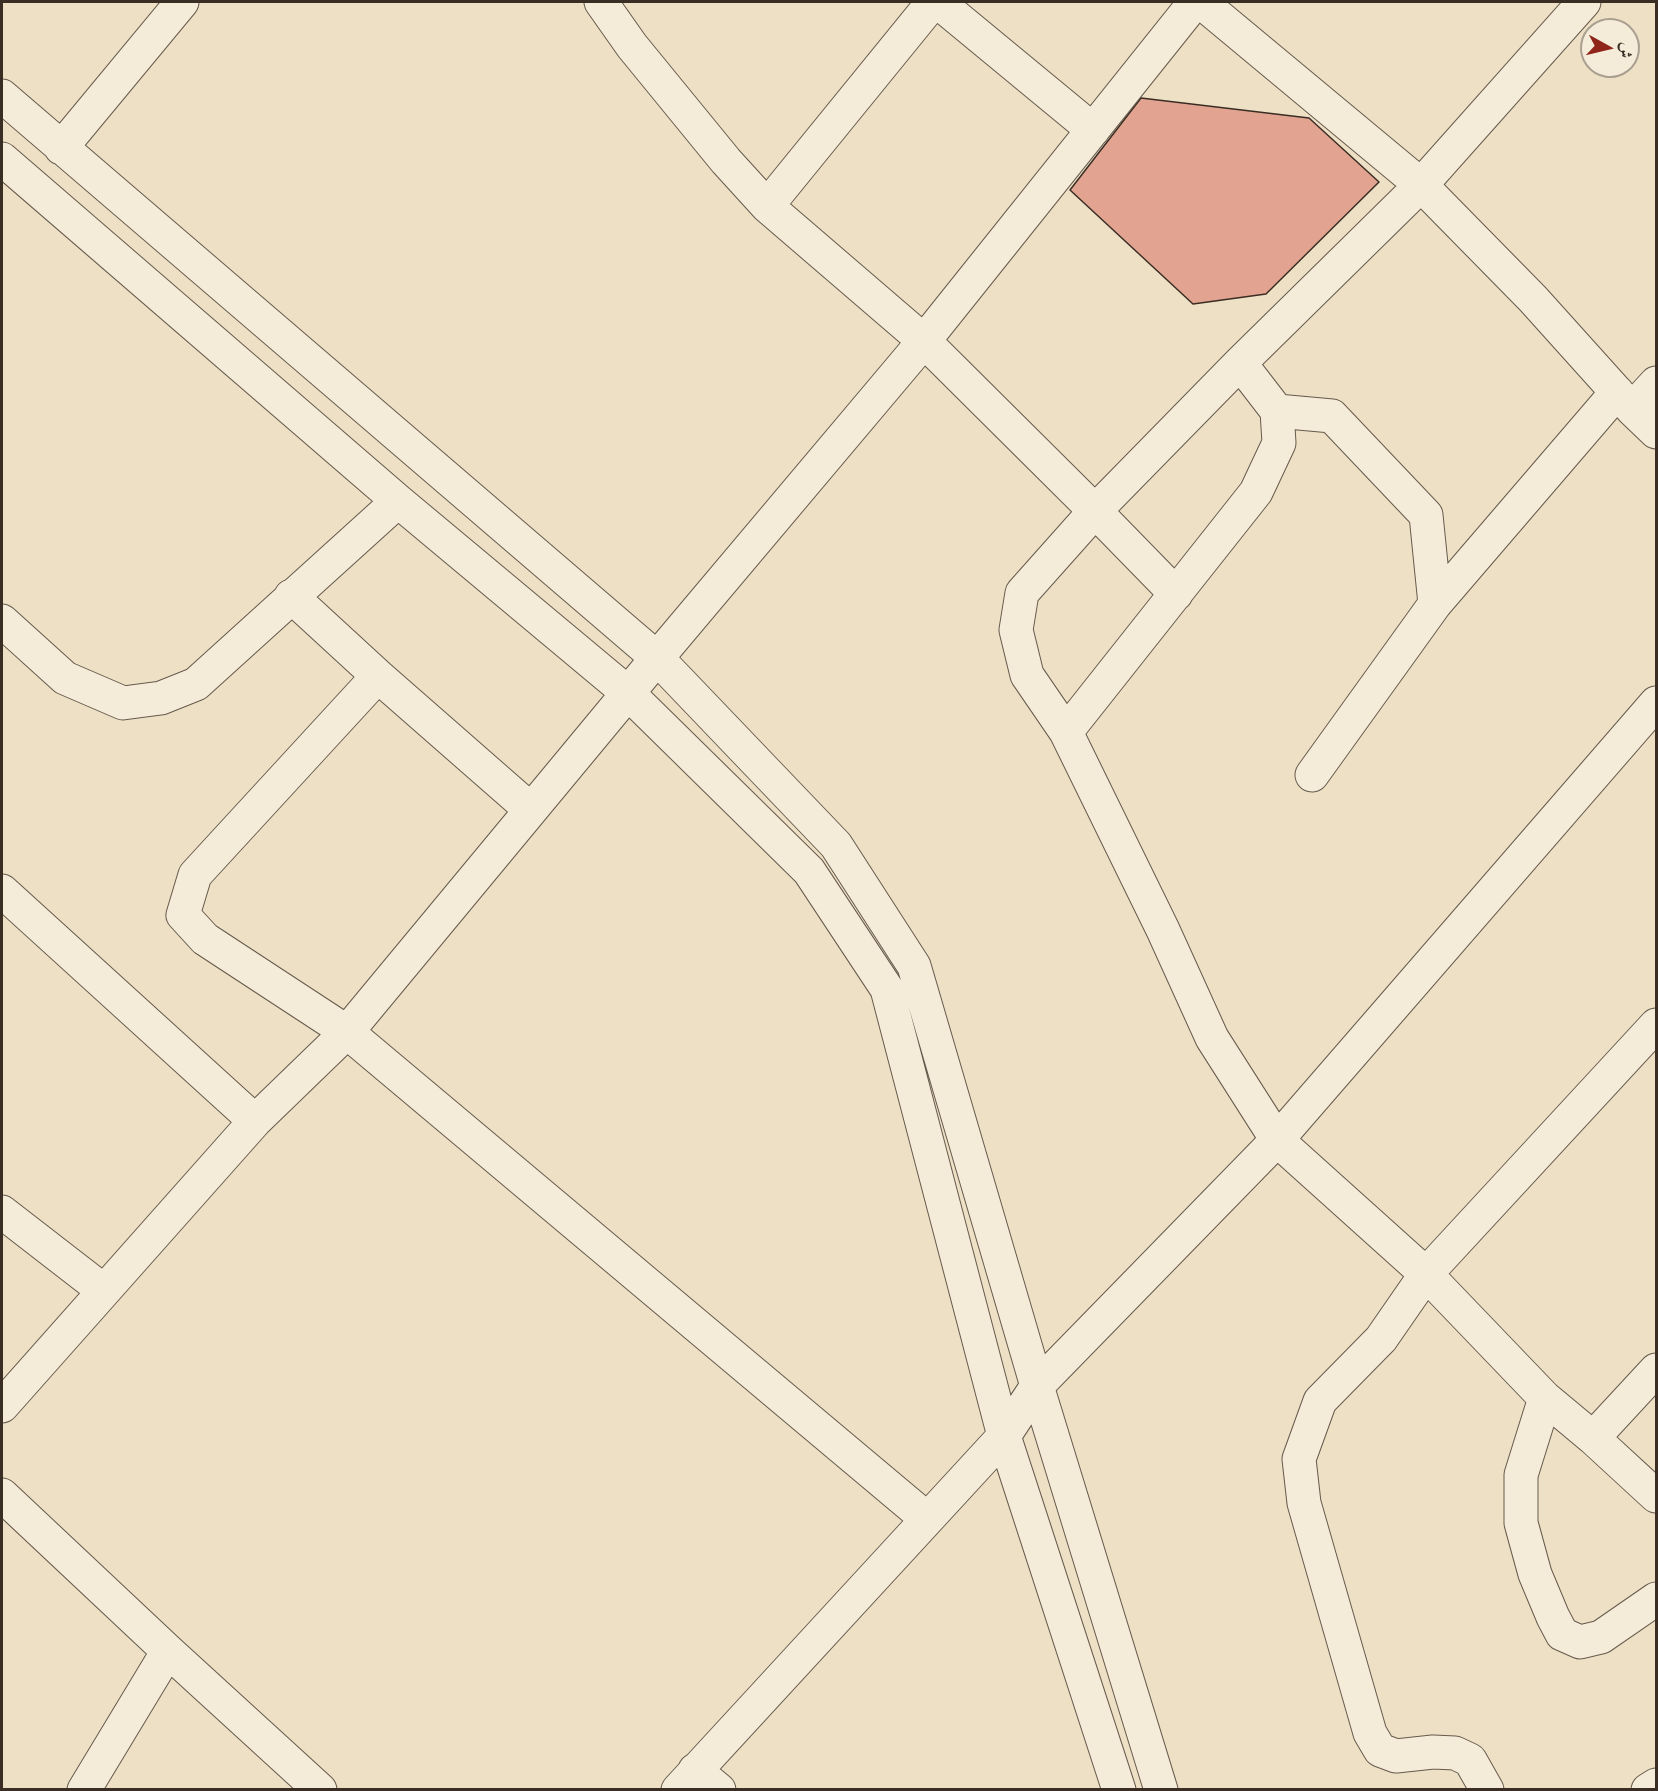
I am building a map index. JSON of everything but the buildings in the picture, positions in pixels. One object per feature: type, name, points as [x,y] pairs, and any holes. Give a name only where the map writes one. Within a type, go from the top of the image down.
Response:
[{"type":"street","points":[[61,148],[182,2]]},
{"type":"street","points":[[601,2],[632,46],[726,161],[767,206],[924,341],[1176,594]]},
{"type":"street","points":[[767,206],[935,2],[1093,130]]},
{"type":"street","points":[[2,1406],[255,1121],[347,1032],[924,341],[1196,2]]},
{"type":"street","points":[[1201,2],[1421,185],[1533,299],[1656,432]]},
{"type":"street","points":[[1584,2],[1421,185],[1240,363],[1095,511],[1022,593],[1016,630],[1027,675],[1066,732],[1212,1038],[1277,1140],[1426,1274],[1545,1398],[1593,1438],[1650,1479]]},
{"type":"street","points":[[2,96],[657,658],[836,845],[914,966],[1037,1386],[1161,1790]]},
{"type":"street","points":[[6,171],[628,693],[809,871],[887,988],[1004,1436],[1119,1790]]},
{"type":"street","points":[[1066,732],[1256,492],[1279,443],[1277,411],[1240,363]]},
{"type":"street","points":[[1312,776],[1435,604],[1625,400],[1656,383]]},
{"type":"street","points":[[1277,411],[1332,416],[1426,515],[1435,604]]},
{"type":"street","points":[[2,621],[65,678],[123,703],[161,698],[196,684],[398,501]]},
{"type":"street","points":[[291,597],[531,810]]},
{"type":"street","points":[[378,676],[195,875],[183,915],[206,939],[347,1032],[927,1519]]},
{"type":"street","points":[[698,1783],[927,1519],[1004,1436],[1037,1386],[1277,1140],[1656,703]]},
{"type":"street","points":[[2,891],[255,1121]]},
{"type":"street","points":[[1487,1790],[1470,1760],[1455,1753],[1433,1752],[1396,1756],[1380,1750],[1370,1733],[1305,1503],[1299,1459],[1320,1401],[1381,1339],[1426,1274],[1656,1024]]},
{"type":"street","points":[[2,1212],[104,1291]]},
{"type":"street","points":[[1593,1438],[1656,1370]]},
{"type":"street","points":[[1545,1398],[1521,1475],[1521,1523],[1535,1574],[1562,1634],[1580,1642],[1601,1637],[1656,1599]]},
{"type":"street","points":[[2,1495],[320,1790]]},
{"type":"street","points":[[84,1790],[168,1651]]},
{"type":"street","points":[[1648,1790],[1656,1785]]}]
